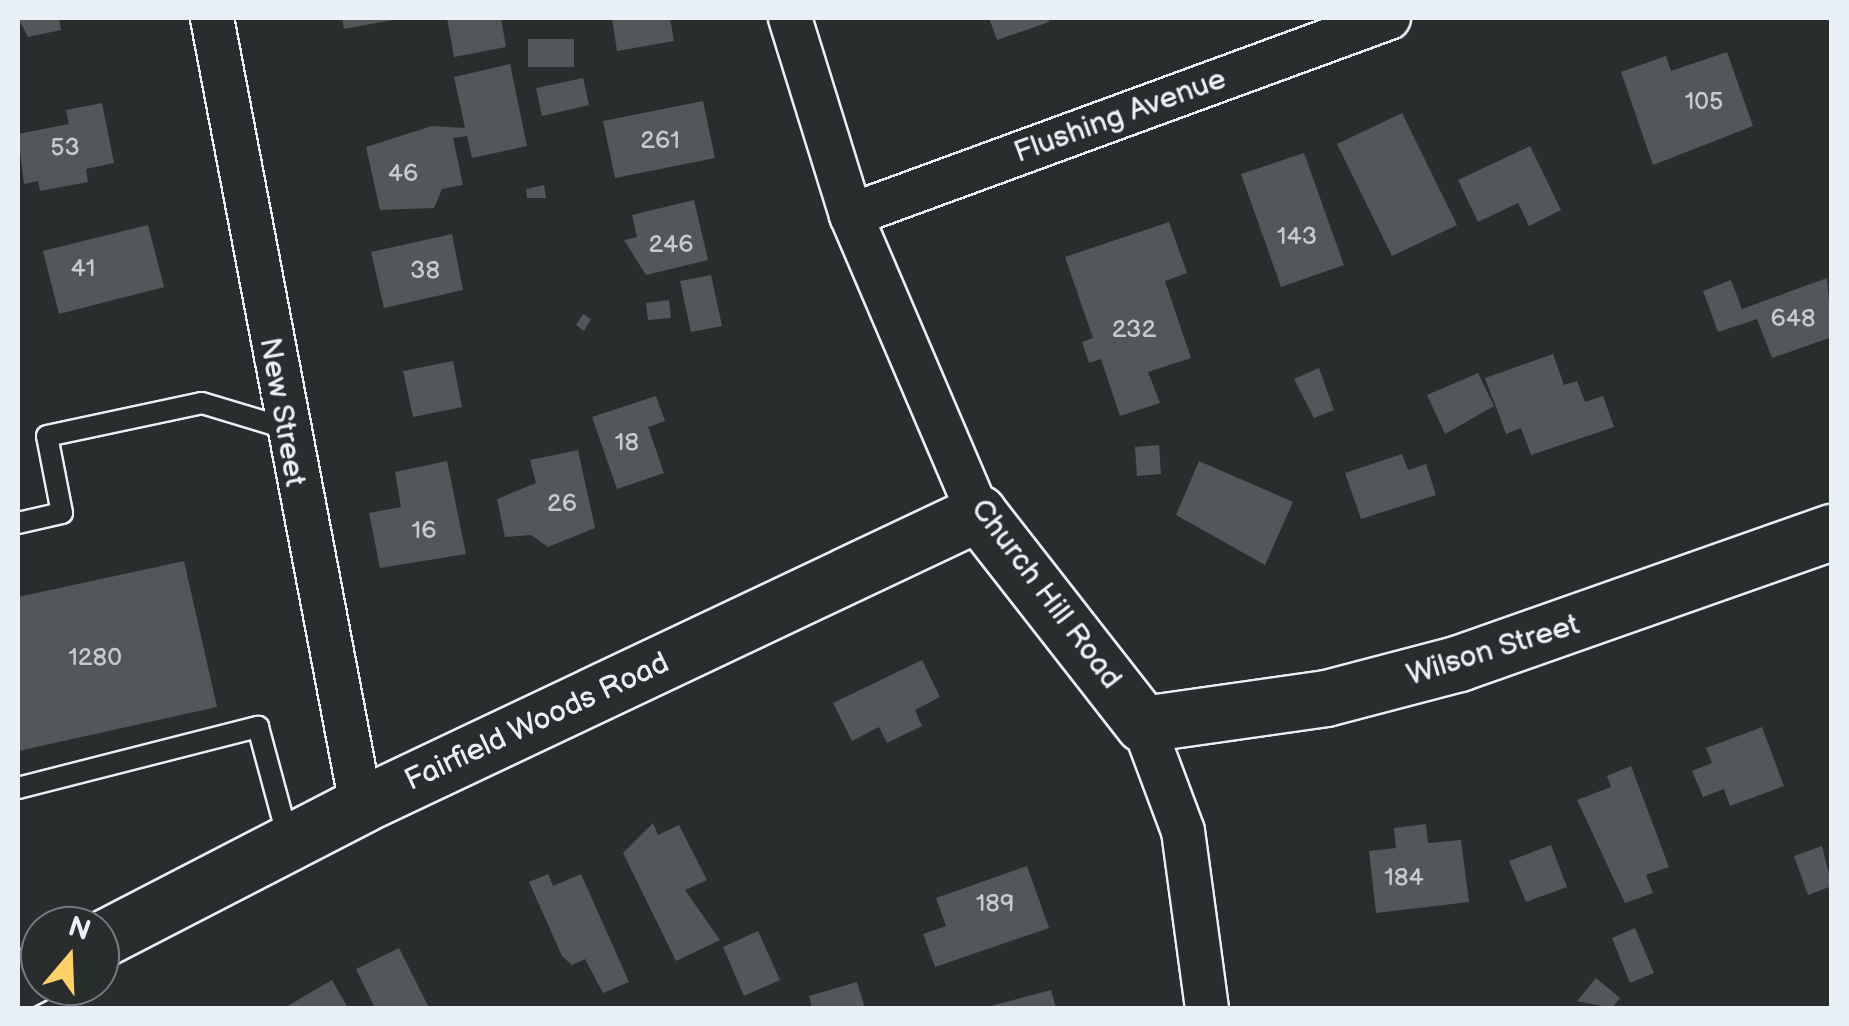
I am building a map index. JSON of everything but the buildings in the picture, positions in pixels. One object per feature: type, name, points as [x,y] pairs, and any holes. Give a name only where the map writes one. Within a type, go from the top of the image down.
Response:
[{"type":"main road","name":"Church Hill Road","points":[[978,513],[1143,724]]},
{"type":"main road","name":"Fairfield Woods Road","points":[[120,930],[360,805],[978,513]]},
{"type":"main road","name":"Wilson Street","points":[[1143,724],[1326,698],[1458,663],[1832,532]]},
{"type":"street","name":"New Street","points":[[212,18],[285,428],[360,805]]},
{"type":"street","name":"Church Hill Road","points":[[790,18],[851,216],[978,513]]},
{"type":"street","name":"Flushing Avenue","points":[[851,216],[1389,18]]},
{"type":"street","name":"Church Hill Road","points":[[1143,724],[1183,830],[1207,1008]]},
{"type":"lane","points":[[18,523],[62,513],[47,436],[202,403],[285,428]]},
{"type":"lane","points":[[18,788],[258,727],[289,842]]}]
